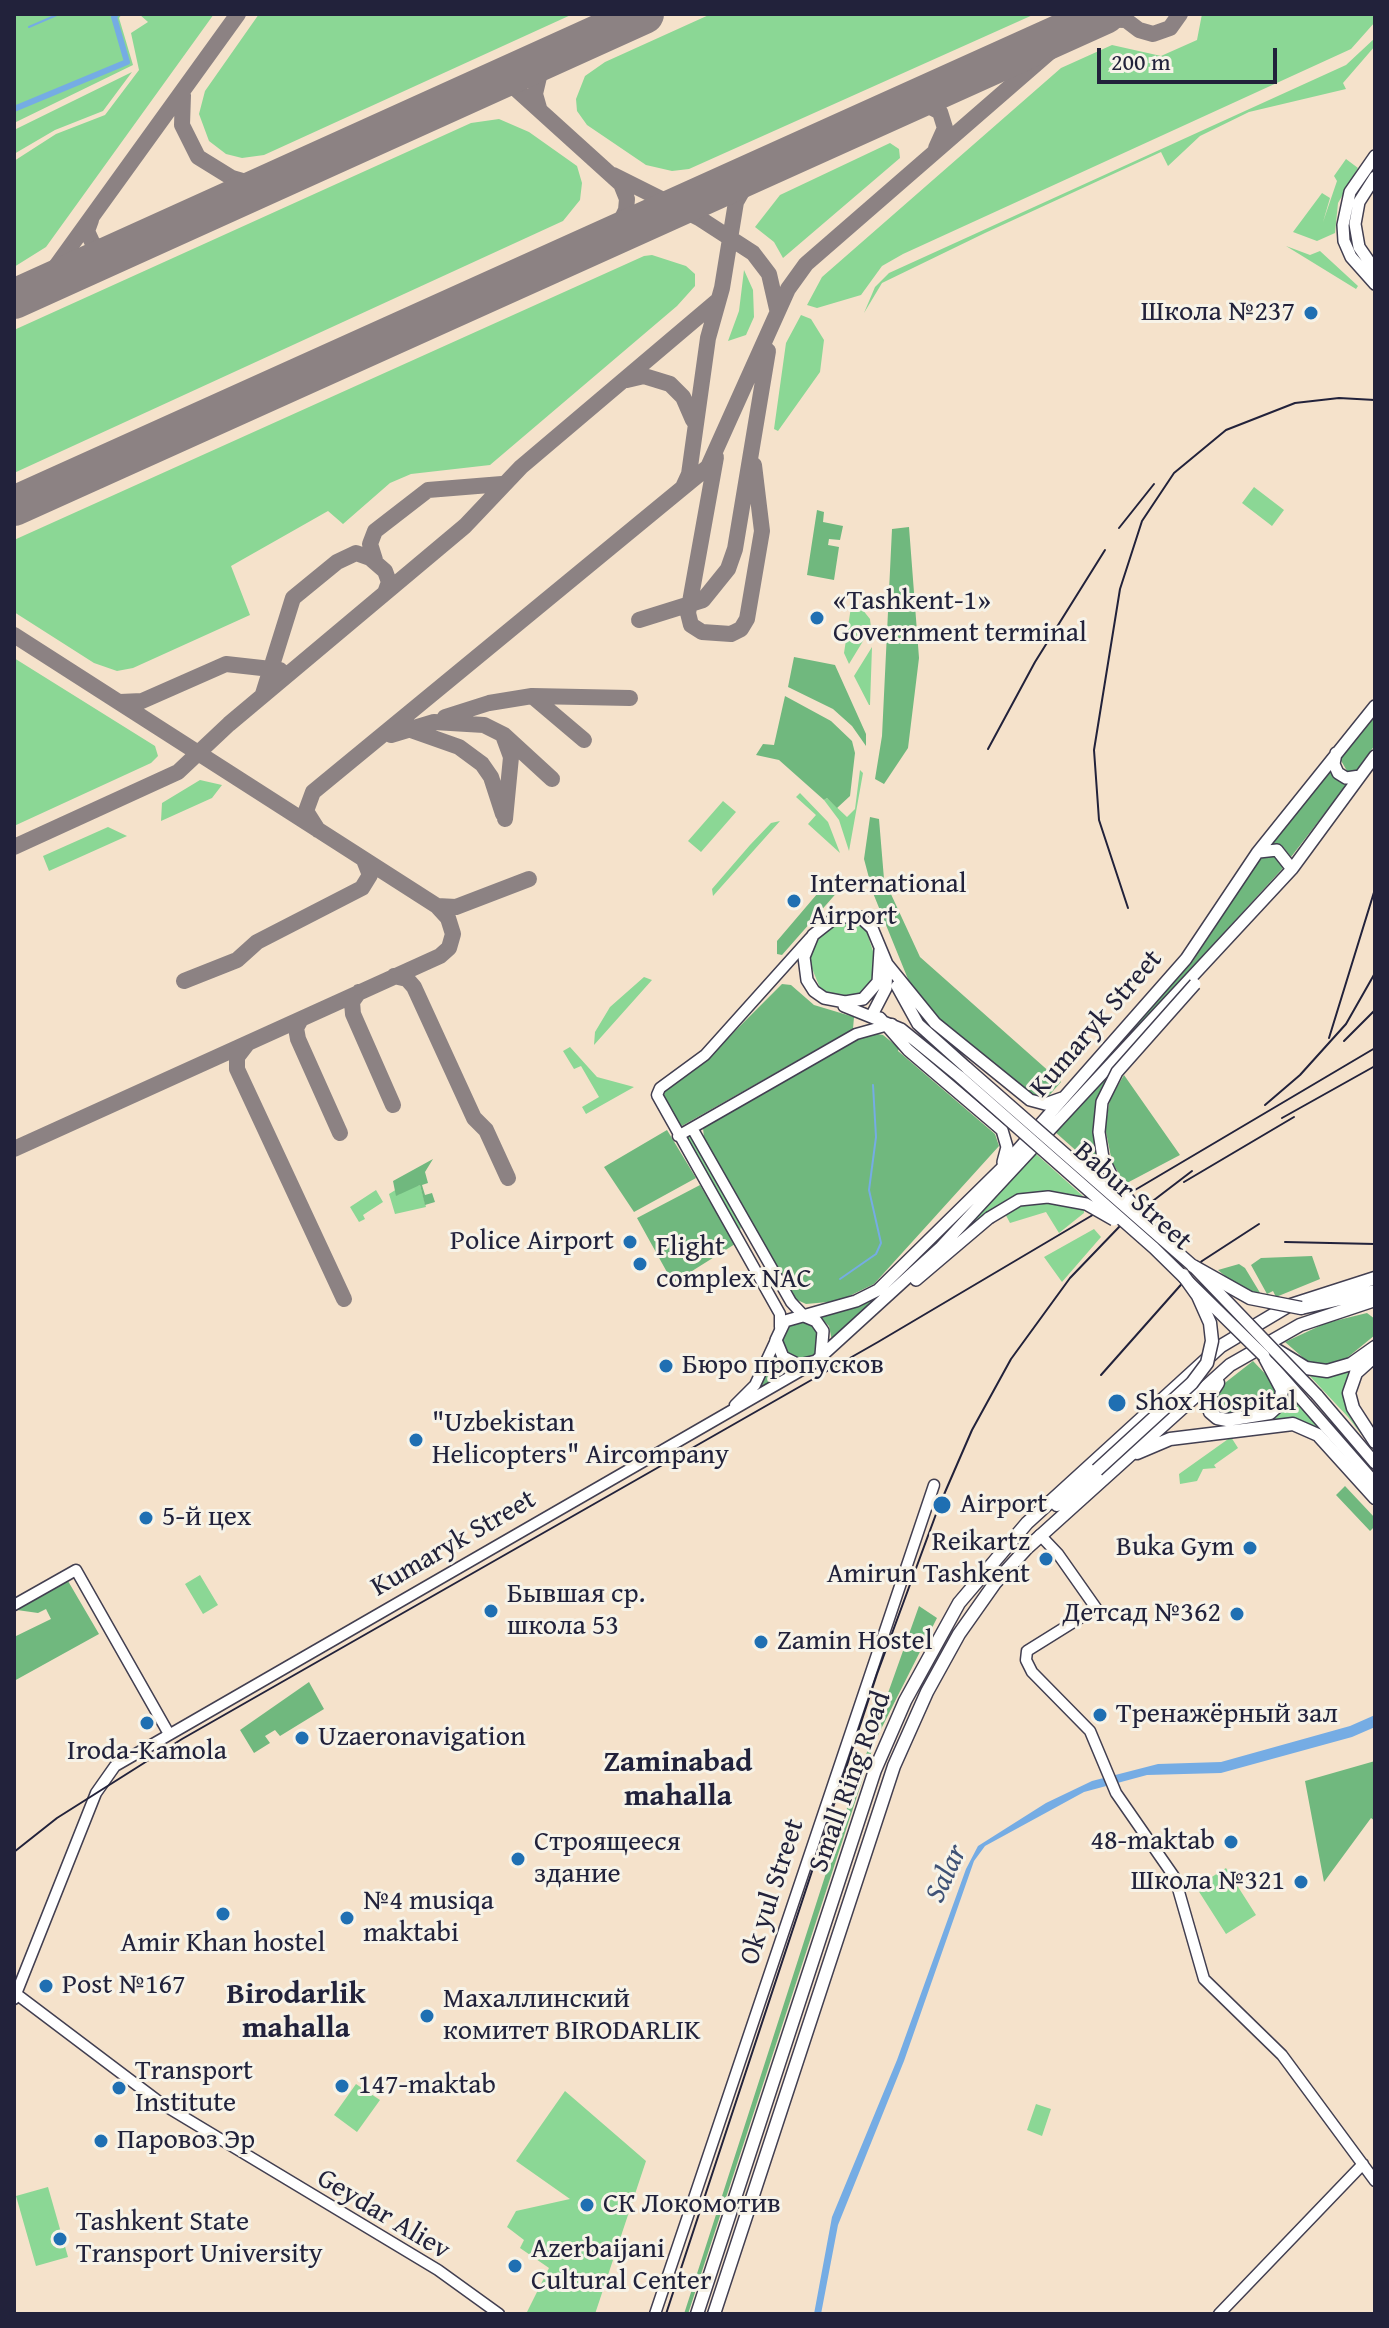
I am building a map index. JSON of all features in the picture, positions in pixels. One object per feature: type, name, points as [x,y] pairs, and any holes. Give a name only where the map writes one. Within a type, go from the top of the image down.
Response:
[{"type":"highway","points":[[1188,1271],[1250,1298],[1279,1306],[1323,1306],[1375,1291]]},
{"type":"highway","points":[[1033,1528],[1192,1383],[1207,1363],[1212,1341],[1210,1323],[1188,1271]]},
{"type":"highway","name":"Small Ring Road","points":[[714,2314],[901,1748],[933,1680],[966,1624],[1033,1528],[1221,1346],[1264,1318],[1300,1301],[1375,1278]]},
{"type":"highway","name":"Small Ring Road","points":[[697,2314],[882,1752],[905,1701],[949,1620],[1006,1546],[1122,1460],[1218,1375],[1318,1318],[1375,1300]]},
{"type":"highway","points":[[1318,1318],[1357,1309],[1375,1314]]},
{"type":"highway","points":[[1266,1350],[1306,1368],[1327,1371],[1347,1366],[1375,1347]]},
{"type":"highway","points":[[1266,1350],[1281,1388],[1277,1408],[1262,1417],[1227,1420],[1212,1414],[1207,1403],[1212,1389],[1266,1350]]},
{"type":"highway","points":[[1375,1356],[1356,1373],[1349,1393],[1353,1408],[1375,1442]]},
{"type":"highway","points":[[1122,1460],[1170,1439],[1293,1424],[1318,1435],[1375,1498]]},
{"type":"main road","points":[[1375,156],[1350,192],[1343,225],[1344,241],[1351,257],[1375,284]]},
{"type":"main road","points":[[1375,177],[1359,202],[1355,229],[1361,252],[1375,270]]},
{"type":"main road","name":"Kumaryk Street","points":[[15,1995],[98,1775],[734,1406],[755,1385],[780,1327],[788,1319],[856,1301],[878,1290],[1001,1169],[1186,959],[1257,853],[1375,706]]},
{"type":"main road","points":[[1336,752],[1334,764],[1338,773],[1346,778],[1360,776]]},
{"type":"main road","name":"Kumaryk Street","points":[[168,1732],[737,1410],[816,1361],[862,1322],[1015,1171],[1292,869],[1375,756]]},
{"type":"main road","points":[[1257,853],[1276,849],[1292,869]]},
{"type":"main road","points":[[1164,1239],[1109,1172],[1099,1140],[1100,1114],[1117,1072],[1257,908]]},
{"type":"main road","points":[[780,1327],[780,1314],[657,1099],[659,1089],[705,1055],[815,933],[836,917],[856,916],[869,925],[887,964],[935,1023],[1023,1095],[1045,1104],[1067,1095]]},
{"type":"main road","points":[[815,933],[803,962],[808,983],[818,995],[849,1002],[866,998],[880,976],[880,950]]},
{"type":"main road","points":[[887,964],[882,1021],[908,1050],[998,1125],[1007,1147],[1001,1169]]},
{"type":"main road","name":"Babur Street","points":[[887,964],[915,1020],[964,1072],[1154,1248],[1188,1271]]},
{"type":"main road","name":"Babur Street","points":[[818,995],[882,1021],[964,1072],[1164,1239],[1188,1271],[1375,1463]]},
{"type":"main road","points":[[678,1136],[882,1021]]},
{"type":"main road","points":[[856,1034],[882,1021]]},
{"type":"main road","points":[[998,1125],[1010,1124],[1019,1118],[1026,1103],[1023,1095]]},
{"type":"main road","points":[[692,1128],[791,1302],[804,1316],[816,1321],[825,1336],[823,1350],[816,1361],[799,1365],[786,1360],[779,1352],[776,1340]]},
{"type":"main road","points":[[862,1322],[907,1289],[992,1215],[1027,1198],[1057,1197],[1086,1204],[1154,1248]]},
{"type":"main road","points":[[737,1238],[750,1230]]},
{"type":"main road","name":"Babur Street","points":[[1312,1398],[1375,1483]]},
{"type":"main road","name":"Ok yul Street","points":[[655,2314],[934,1485]]},
{"type":"main road","points":[[1033,1528],[1058,1554],[1096,1608],[1027,1651],[1026,1660],[1032,1672],[1090,1731],[1114,1789],[1175,1878],[1204,1979],[1277,2049],[1375,2181]]},
{"type":"main road","points":[[14,1605],[76,1570],[168,1732]]},
{"type":"main road","points":[[15,1995],[160,2107],[440,2278],[489,2314]]},
{"type":"main road","points":[[160,2107],[438,2270],[499,2314]]},
{"type":"main road","points":[[1219,2314],[1363,2164]]},
{"type":"green space","points":[[14,14],[122,14],[119,18],[133,65],[14,123]]},
{"type":"green space","points":[[139,14],[214,14],[46,247],[14,267],[14,161],[56,134],[105,115],[139,70],[131,33],[148,22]]},
{"type":"green space","points":[[259,14],[573,14],[264,155],[242,158],[226,154],[209,141],[199,114],[205,91]]},
{"type":"green space","points":[[711,14],[1035,14],[689,169],[672,171],[646,165],[587,125],[577,111],[576,99],[585,76],[605,62]]},
{"type":"green space","points":[[1202,14],[1375,14],[1375,22],[1351,49],[903,254],[882,266],[861,295],[817,308],[807,305],[822,277],[1061,68],[1112,45],[1161,56],[1197,40]]},
{"type":"green space","points":[[1375,38],[1375,46],[1343,83],[1346,89],[1249,112],[1200,136],[1168,166],[1161,152],[985,233],[882,283],[864,313],[875,287],[889,273],[1346,65]]},
{"type":"green space","points":[[132,72],[103,111],[55,130],[14,154],[14,130]]},
{"type":"green space","points":[[499,119],[529,132],[577,166],[582,183],[580,200],[563,221],[14,473],[14,330],[471,123]]},
{"type":"green space","points":[[890,143],[899,149],[900,158],[783,258],[774,242],[755,227],[780,195]]},
{"type":"green space","points":[[1346,159],[1358,168],[1338,203],[1335,233],[1317,241],[1293,232],[1322,193],[1330,198],[1323,222],[1337,181],[1334,176]]},
{"type":"green space","points":[[1286,246],[1310,255],[1320,251],[1358,286],[1356,289]]},
{"type":"green space","points":[[652,255],[686,266],[695,274],[695,286],[677,306],[490,465],[411,474],[390,483],[343,524],[328,511],[231,566],[250,615],[133,668],[117,671],[94,663],[14,612],[14,540]]},
{"type":"green space","points":[[744,270],[753,290],[754,317],[746,335],[728,341],[739,311]]},
{"type":"green space","points":[[801,315],[811,319],[824,340],[820,372],[778,431],[774,429],[786,343]]},
{"type":"green space","points":[[1254,487],[1284,510],[1272,526],[1242,503]]},
{"type":"green space","points":[[817,510],[824,512],[823,522],[843,526],[840,540],[829,539],[828,545],[839,547],[834,580],[807,575]]},
{"type":"green space","points":[[909,527],[919,658],[908,748],[884,784],[875,779],[882,736],[892,529]]},
{"type":"green space","points":[[858,604],[870,619],[871,628],[849,664],[844,653],[851,607]]},
{"type":"green space","points":[[872,647],[870,705],[869,705],[854,676]]},
{"type":"green space","points":[[794,657],[835,665],[866,734],[866,746],[852,726],[833,709],[788,687]]},
{"type":"green space","points":[[14,658],[155,746],[158,756],[151,763],[14,826]]},
{"type":"green space","points":[[785,696],[831,721],[852,741],[855,753],[850,796],[837,808],[779,760],[756,755],[763,744],[774,745]]},
{"type":"green space","points":[[1375,714],[1375,745],[1356,771],[1347,771],[1339,757]]},
{"type":"green space","points":[[1330,769],[1348,783],[1291,857],[1284,848],[1271,844]]},
{"type":"green space","points":[[860,770],[863,773],[849,851],[839,820],[824,800],[827,798],[847,817],[855,809]]},
{"type":"green space","points":[[200,780],[222,785],[212,798],[161,821],[162,803]]},
{"type":"green space","points":[[800,793],[828,822],[840,853],[808,824],[816,815],[796,797]]},
{"type":"green space","points":[[723,801],[736,812],[701,852],[688,841]]},
{"type":"green space","points":[[870,817],[879,819],[884,879],[920,957],[1061,1082],[1045,1100],[1028,1094],[929,1012],[910,984],[873,893],[864,859]]},
{"type":"green space","points":[[780,821],[713,896],[712,889],[750,845],[771,823]]},
{"type":"green space","points":[[108,827],[127,836],[49,871],[43,856]]},
{"type":"green space","points":[[1270,852],[1283,862],[1283,868],[955,1227],[832,1341],[829,1326],[818,1316],[852,1308],[1076,1093],[1193,961],[1263,854]]},
{"type":"green space","points":[[837,876],[844,880],[840,889],[782,955],[777,954],[777,941],[829,880]]},
{"type":"green space","points":[[843,921],[856,921],[866,930],[878,966],[871,988],[855,998],[827,993],[820,988],[809,961],[819,937]]},
{"type":"green space","points":[[644,977],[652,980],[594,1045],[595,1032],[610,1007]]},
{"type":"green space","points":[[782,984],[791,985],[814,1005],[854,1017],[853,1029],[680,1127],[663,1096],[666,1090],[707,1059]]},
{"type":"green space","points":[[872,1033],[883,1035],[899,1048],[898,1051],[995,1134],[999,1146],[874,1284],[839,1301],[806,1304],[793,1298],[704,1138],[703,1128],[859,1036]]},
{"type":"green space","points":[[570,1047],[597,1077],[634,1087],[586,1114],[582,1107],[599,1097],[581,1066],[574,1069],[563,1051]]},
{"type":"green space","points":[[1124,1075],[1180,1155],[1125,1184],[1112,1162],[1105,1127],[1110,1099]]},
{"type":"green space","points":[[1105,1076],[1107,1078],[1097,1103],[1094,1131],[1099,1160],[1108,1179],[1054,1131]]},
{"type":"green space","points":[[667,1130],[696,1178],[634,1212],[604,1167]]},
{"type":"green space","points":[[690,1136],[741,1226],[740,1230],[685,1137]]},
{"type":"green space","points":[[1035,1153],[1084,1197],[1084,1213],[1059,1233],[1046,1212],[1010,1223],[1000,1204],[959,1236]]},
{"type":"green space","points":[[433,1159],[425,1172],[428,1183],[422,1185],[425,1195],[432,1193],[435,1202],[425,1205],[420,1185],[396,1196],[393,1181]]},
{"type":"green space","points":[[420,1185],[426,1207],[395,1214],[389,1194],[397,1189],[396,1195],[400,1194],[404,1189]]},
{"type":"green space","points":[[700,1185],[735,1244],[673,1283],[637,1218]]},
{"type":"green space","points":[[376,1190],[383,1202],[363,1215],[365,1219],[359,1222],[350,1207]]},
{"type":"green space","points":[[1094,1229],[1101,1237],[1062,1282],[1044,1257]]},
{"type":"green space","points":[[1312,1256],[1320,1279],[1276,1297],[1273,1291],[1267,1294],[1251,1265],[1261,1258]]},
{"type":"green space","points":[[1239,1264],[1245,1268],[1265,1301],[1258,1304],[1218,1270]]},
{"type":"green space","points":[[1367,1313],[1375,1319],[1375,1335],[1342,1362],[1331,1366],[1308,1362],[1285,1342],[1326,1323]]},
{"type":"green space","points":[[801,1322],[814,1328],[820,1341],[814,1354],[801,1360],[788,1354],[782,1341],[788,1328]]},
{"type":"green space","points":[[774,1351],[781,1362],[795,1370],[762,1389],[759,1385]]},
{"type":"green space","points":[[1253,1361],[1273,1382],[1276,1392],[1272,1404],[1234,1415],[1221,1413],[1213,1404],[1212,1393]]},
{"type":"green space","points":[[1355,1368],[1346,1383],[1350,1410],[1375,1452],[1307,1373],[1326,1376]]},
{"type":"green space","points":[[1286,1389],[1331,1438],[1286,1419],[1262,1422],[1277,1414]]},
{"type":"green space","points":[[1231,1437],[1238,1448],[1214,1465],[1216,1468],[1203,1469],[1197,1481],[1180,1484],[1179,1474]]},
{"type":"green space","points":[[1345,1486],[1375,1518],[1375,1526],[1370,1531],[1336,1495]]},
{"type":"green space","points":[[200,1575],[218,1605],[203,1614],[185,1584]]},
{"type":"green space","points":[[68,1581],[99,1634],[14,1681],[14,1637],[51,1619],[46,1609],[38,1613],[17,1610]]},
{"type":"green space","points":[[919,1606],[937,1618],[875,1741],[688,2314],[684,2314],[846,1811]]},
{"type":"green space","points":[[309,1682],[324,1709],[280,1736],[275,1730],[265,1736],[270,1743],[254,1753],[240,1730]]},
{"type":"green space","points":[[1375,1761],[1375,1821],[1371,1818],[1324,1882],[1305,1781]]},
{"type":"green space","points":[[1226,1868],[1256,1915],[1226,1934],[1196,1887]]},
{"type":"green space","points":[[356,2084],[380,2100],[357,2132],[334,2115]]},
{"type":"green space","name":"СК Локомотив","points":[[565,2091],[646,2161],[595,2314],[526,2314],[549,2268],[520,2248],[524,2240],[507,2227],[516,2211],[570,2199],[516,2161]]},
{"type":"green space","points":[[1036,2104],[1051,2109],[1042,2136],[1027,2130]]},
{"type":"green space","points":[[48,2187],[68,2257],[36,2266],[16,2196]]},
{"type":"water","name":"Salar","points":[[1375,1715],[1375,1727],[1352,1737],[1221,1773],[1147,1775],[1084,1792],[985,1846],[974,1861],[904,2061],[838,2225],[821,2314],[814,2314],[832,2217],[897,2060],[966,1869],[978,1846],[1046,1803],[1092,1781],[1158,1764],[1221,1762],[1350,1726]]},
{"type":"waterway","points":[[29,27],[59,14]]},
{"type":"waterway","points":[[14,109],[127,62],[114,17],[116,14]]},
{"type":"waterway","points":[[840,1279],[876,1254],[881,1243],[869,1190],[876,1137],[873,1085]]},
{"type":"taxiway","points":[[27,293],[49,276],[238,14]]},
{"type":"taxiway","points":[[1118,14],[1139,30],[1153,34],[1170,28],[1180,14]]},
{"type":"taxiway","points":[[1092,19],[1125,20]]},
{"type":"taxiway","points":[[318,830],[306,811],[313,792],[708,467],[788,289],[806,264],[1081,25]]},
{"type":"taxiway","points":[[539,108],[535,94],[539,77],[546,63],[559,53]]},
{"type":"taxiway","points":[[486,85],[502,82],[516,89],[621,184],[627,199],[626,210],[616,231],[606,239]]},
{"type":"taxiway","points":[[183,95],[182,125],[198,157],[232,178],[256,185],[271,183]]},
{"type":"taxiway","points":[[899,107],[921,102],[940,112],[945,128],[936,148]]},
{"type":"taxiway","points":[[683,487],[689,474],[708,338],[722,288],[736,202],[748,181],[766,167]]},
{"type":"taxiway","points":[[613,175],[699,218],[753,253],[769,274],[777,309]]},
{"type":"taxiway","points":[[654,217],[685,214]]},
{"type":"taxiway","points":[[91,220],[87,231],[93,244],[104,250],[123,249]]},
{"type":"taxiway","points":[[14,847],[178,772],[229,724],[465,526],[521,467],[717,301]]},
{"type":"taxiway","points":[[639,620],[703,600],[728,569],[735,549],[768,351]]},
{"type":"taxiway","points":[[627,380],[644,376],[670,384],[683,397],[693,420]]},
{"type":"taxiway","points":[[716,457],[688,613],[691,625],[702,632],[731,634],[741,629],[747,619],[762,531],[754,465]]},
{"type":"taxiway","points":[[375,560],[370,544],[375,531],[428,490],[502,484]]},
{"type":"taxiway","points":[[263,694],[293,598],[337,562],[356,553],[370,558],[385,571],[389,582],[385,593]]},
{"type":"taxiway","points":[[14,635],[437,906],[448,918],[453,934],[449,948],[440,956],[14,1149]]},
{"type":"taxiway","points":[[120,702],[142,701],[226,664],[280,670]]},
{"type":"taxiway","points":[[532,696],[584,740]]},
{"type":"taxiway","points":[[445,717],[489,703],[532,696],[630,698]]},
{"type":"taxiway","points":[[391,735],[434,722],[484,725],[504,735],[552,779]]},
{"type":"taxiway","points":[[408,729],[459,747],[482,764],[491,777],[503,814]]},
{"type":"taxiway","points":[[504,738],[511,757],[505,819]]},
{"type":"taxiway","points":[[184,981],[237,960],[257,942],[362,888],[370,875],[364,860]]},
{"type":"taxiway","points":[[437,906],[456,907],[529,879]]},
{"type":"taxiway","points":[[394,976],[407,979],[414,987],[474,1118],[486,1130],[508,1178]]},
{"type":"taxiway","points":[[359,992],[352,1002],[353,1014],[393,1105]]},
{"type":"taxiway","points":[[301,1019],[296,1028],[298,1039],[340,1133]]},
{"type":"taxiway","points":[[247,1044],[237,1057],[237,1069],[344,1299]]},
{"type":"runway","points":[[14,299],[644,14]]},
{"type":"runway","points":[[14,506],[1105,14]]},
{"type":"railway","points":[[1128,908],[1099,820],[1094,750],[1120,589],[1142,521],[1174,473],[1226,430],[1295,403],[1339,398],[1375,400]]},
{"type":"railway","points":[[1119,528],[1154,484]]},
{"type":"railway","points":[[988,749],[1035,662],[1105,550]]},
{"type":"railway","points":[[1329,1038],[1375,889]]},
{"type":"railway","points":[[1265,1105],[1300,1075],[1346,1024],[1375,973]]},
{"type":"railway","points":[[1344,1041],[1375,1010]]},
{"type":"railway","points":[[14,1852],[57,1818],[182,1739],[878,1342],[1375,1048]]},
{"type":"railway","points":[[1282,1118],[1375,1066]]},
{"type":"railway","points":[[1184,1182],[1294,1117]]},
{"type":"railway","points":[[666,2314],[877,1674],[939,1506],[972,1430],[1011,1359],[1070,1278],[1120,1226],[1192,1171]]},
{"type":"railway","points":[[1101,1375],[1202,1261],[1259,1224]]},
{"type":"railway","points":[[1285,1242],[1375,1244]]},
{"type":"place","name":"Школа №237","points":[[1311,313]]},
{"type":"place","name":"«Tashkent-1» Government terminal","points":[[817,618]]},
{"type":"place","name":"International Airport","points":[[794,901]]},
{"type":"place","name":"Police Airport","points":[[630,1242]]},
{"type":"place","name":"Flight complex NAC","points":[[640,1264]]},
{"type":"place","name":"Бюро пропусков","points":[[666,1366]]},
{"type":"place","name":"Shox Hospital","points":[[1117,1403]]},
{"type":"place","name":"\"Uzbekistan Helicopters\" Aircompany","points":[[416,1440]]},
{"type":"place","name":"Airport","points":[[942,1505]]},
{"type":"place","name":"5-й цех","points":[[146,1518]]},
{"type":"place","name":"Buka Gym","points":[[1250,1548]]},
{"type":"place","name":"Reikartz Amirun Tashkent","points":[[1046,1559]]},
{"type":"place","name":"Бывшая ср. школа 53","points":[[491,1611]]},
{"type":"place","name":"Детсад №362","points":[[1237,1614]]},
{"type":"place","name":"Zamin Hostel","points":[[761,1642]]},
{"type":"place","name":"Тренажёрный зал","points":[[1100,1715]]},
{"type":"place","name":"Iroda-Kamola","points":[[147,1723]]},
{"type":"place","name":"Uzaeronavigation","points":[[302,1738]]},
{"type":"place","name":"48-maktab","points":[[1231,1842]]},
{"type":"place","name":"Строящееся здание","points":[[518,1859]]},
{"type":"place","name":"Школа №321","points":[[1301,1882]]},
{"type":"place","name":"Amir Khan hostel","points":[[223,1914]]},
{"type":"place","name":"№4 musiqa maktabi","points":[[347,1918]]},
{"type":"place","name":"Post №167","points":[[46,1986]]},
{"type":"place","name":"Махаллинский комитет BIRODARLIK","points":[[427,2016]]},
{"type":"place","name":"147-maktab","points":[[342,2086]]},
{"type":"place","name":"Transport Institute","points":[[119,2088]]},
{"type":"place","name":"Паровоз Эр","points":[[101,2141]]},
{"type":"place","name":"СК Локомотив","points":[[587,2205]]},
{"type":"place","name":"Tashkent State Transport University","points":[[60,2239]]},
{"type":"place","name":"Azerbaijani Cultural Center","points":[[515,2266]]},
{"type":"district","name":"Zaminabad mahalla","points":[[678,1780]]},
{"type":"district","name":"Birodarlik mahalla","points":[[296,2012]]}]
